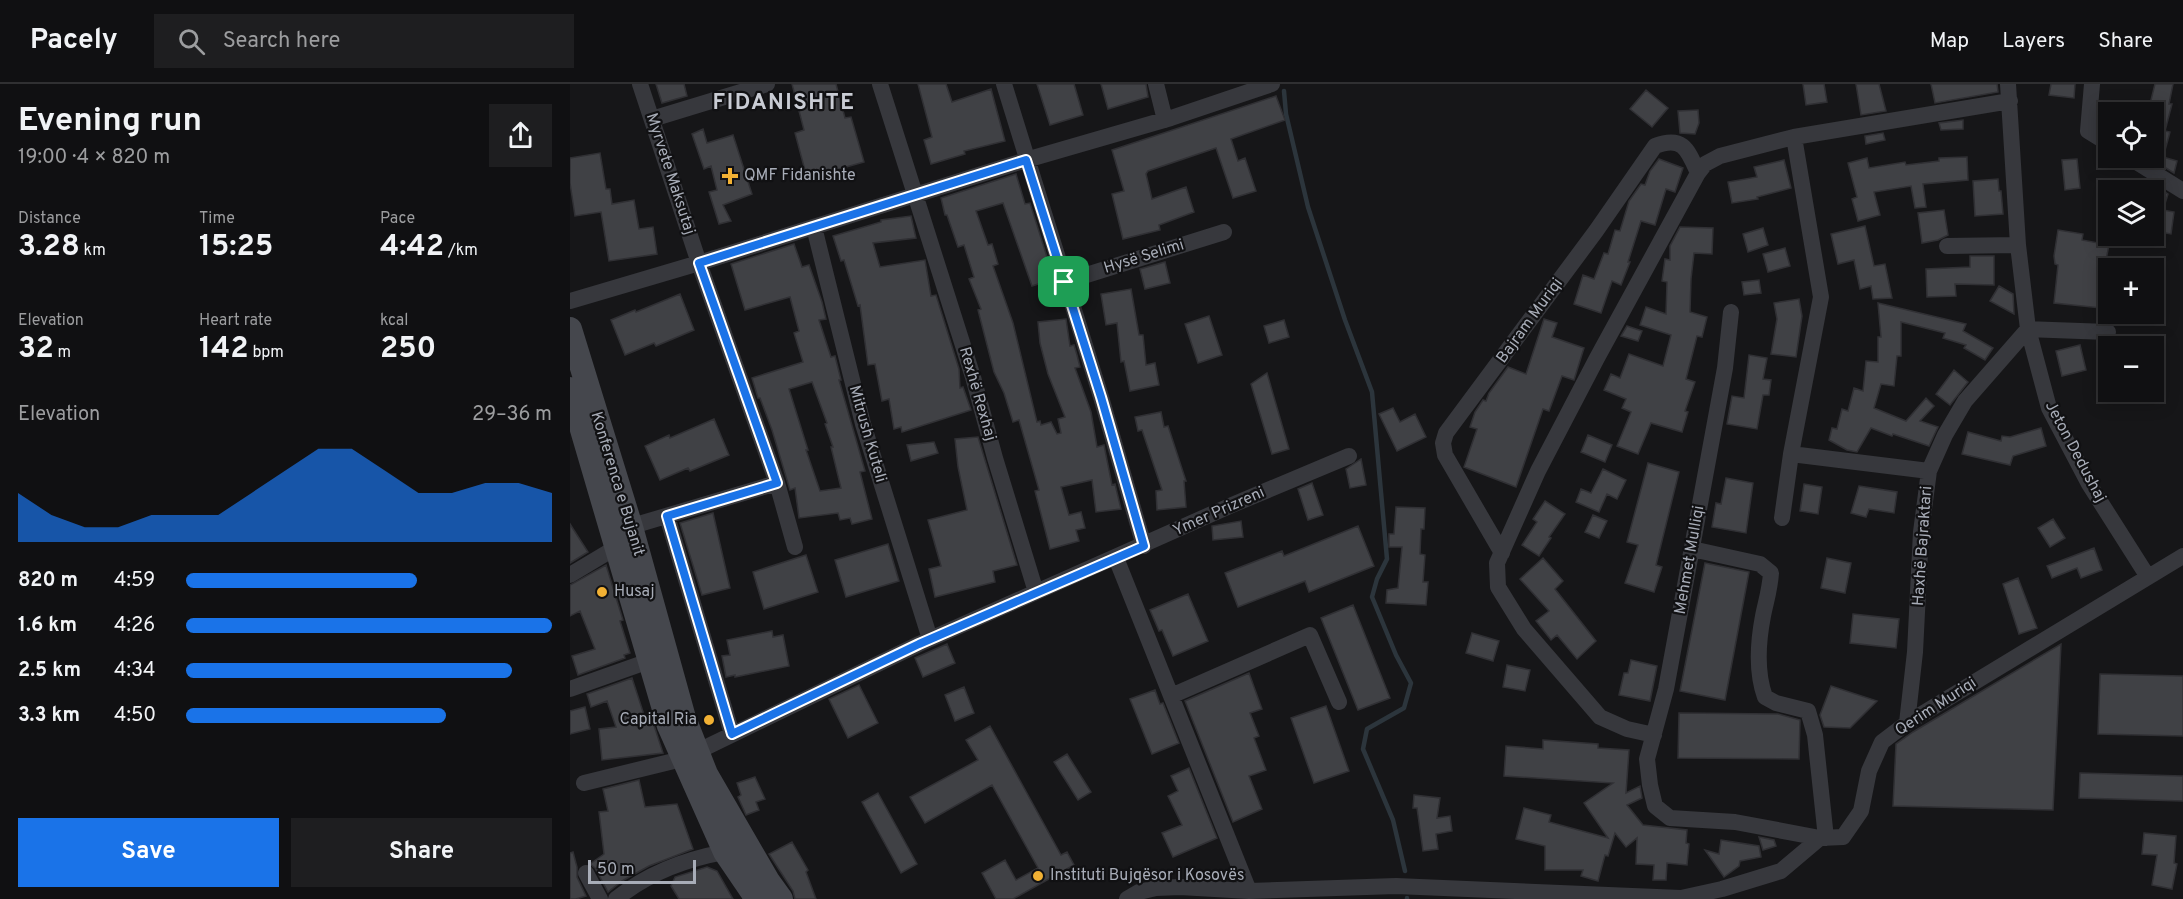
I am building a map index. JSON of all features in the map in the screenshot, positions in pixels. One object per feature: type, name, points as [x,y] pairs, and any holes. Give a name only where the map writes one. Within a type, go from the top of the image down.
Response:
[{"type":"main road","name":"Konferenca e Bujanit","points":[[570,329],[580,413]]},
{"type":"main road","name":"Konferenca e Bujanit","points":[[570,389],[624,534],[684,718],[689,754],[725,852],[757,899]]},
{"type":"main road","name":"Konferenca e Bujanit","points":[[624,534],[649,661],[669,726],[706,774],[738,831],[781,899]]},
{"type":"street","name":"Myrvete Maksutaj","points":[[640,84],[699,263],[777,483],[795,548]]},
{"type":"street","points":[[652,119],[767,84]]},
{"type":"street","name":"Rexhë Rexhaj","points":[[880,84],[973,377],[1036,592]]},
{"type":"street","points":[[1004,84],[1144,546]]},
{"type":"street","points":[[1156,84],[1165,120]]},
{"type":"street","points":[[570,301],[699,263],[1026,160],[1165,120],[1272,84]]},
{"type":"street","name":"Jeton Dedushaj","points":[[2008,84],[2018,245],[2028,329],[2049,408],[2089,484],[2148,577]]},
{"type":"street","points":[[2092,84],[2088,131],[2098,137]]},
{"type":"street","points":[[1654,735],[1627,729],[1600,717],[1524,629],[1498,587],[1497,563],[1538,471],[1698,173],[1705,164],[1720,156],[1794,137],[2010,101]]},
{"type":"street","points":[[1782,518],[1791,454],[1821,297],[1794,137]]},
{"type":"street","name":"Bajram Muriqi","points":[[1502,553],[1445,455],[1443,443],[1446,433],[1596,231],[1655,146],[1668,141],[1681,143],[1689,153],[1698,173]]},
{"type":"street","points":[[2146,168],[2183,191]]},
{"type":"street","name":"Mitrush Kuteli","points":[[814,227],[862,423],[930,639]]},
{"type":"street","name":"Hysë Selimi","points":[[1064,282],[1224,232]]},
{"type":"street","points":[[1947,246],[2018,245]]},
{"type":"street","name":"Mehmet Mulliqi","points":[[1731,312],[1725,368],[1666,689],[1647,759],[1650,785],[1655,806],[1670,818],[1735,822],[1823,838]]},
{"type":"street","points":[[2028,329],[2108,332]]},
{"type":"street","name":"Haxhë Bajraktari","points":[[1907,723],[1915,652],[1921,532],[1929,471],[1945,435],[1965,401],[2028,329]]},
{"type":"street","points":[[1791,454],[1929,471]]},
{"type":"street","name":"Ymer Prizreni","points":[[584,783],[689,754],[930,639],[1232,505],[1349,456]]},
{"type":"street","points":[[570,575],[624,534],[667,516],[777,483]]},
{"type":"street","points":[[667,516],[732,734]]},
{"type":"street","points":[[1127,899],[1139,892],[1156,888],[1249,891],[1396,886],[1681,898],[1722,889],[1781,871],[1823,838],[1815,735],[1808,711],[1771,700],[1766,697],[1761,686],[1759,638],[1771,573],[1760,564],[1692,549]]},
{"type":"street","name":"Qerim Muriqi","points":[[1823,838],[1843,837],[1861,811],[1869,771],[1882,742],[1907,723],[2183,556]]},
{"type":"street","points":[[1116,558],[1249,891]]},
{"type":"street","points":[[1171,696],[1310,635],[1339,702]]},
{"type":"street","points":[[570,689],[649,661]]},
{"type":"street","points":[[616,899],[634,884],[696,857],[725,852]]},
{"type":"street","points":[[586,873],[600,899]]},
{"type":"building","points":[[656,84],[684,84],[687,96],[662,103]]},
{"type":"building","points":[[792,84],[836,84],[845,118],[851,117],[864,162],[807,178],[795,133],[804,130]]},
{"type":"building","points":[[918,84],[946,84],[952,102],[991,89],[1005,141],[964,151],[965,154],[931,164],[924,140],[932,137]]},
{"type":"building","points":[[1037,84],[1074,84],[1083,115],[1050,125]]},
{"type":"building","points":[[1101,84],[1146,84],[1148,97],[1108,109]]},
{"type":"building","points":[[1803,84],[1824,84],[1827,102],[1806,105]]},
{"type":"building","points":[[1856,84],[1879,84],[1886,111],[1861,115]]},
{"type":"building","points":[[1931,84],[1997,84],[1998,92],[1935,103]]},
{"type":"building","points":[[2051,84],[2075,84],[2074,98],[2049,95]]},
{"type":"building","points":[[2155,84],[2173,84],[2169,104],[2172,104],[2165,131],[2170,132],[2164,154],[2164,102],[2150,102]]},
{"type":"building","points":[[1646,90],[1668,108],[1652,127],[1630,109]]},
{"type":"building","points":[[1276,96],[1285,120],[1231,139],[1238,161],[1245,158],[1256,191],[1233,198],[1216,148],[1148,171],[1146,174],[1152,199],[1186,187],[1194,212],[1159,225],[1160,230],[1123,239],[1112,194],[1124,191],[1112,150]]},
{"type":"building","points":[[1698,110],[1699,123],[1695,134],[1680,133],[1678,111]]},
{"type":"building","points":[[1963,120],[1963,129],[1941,130],[1939,123]]},
{"type":"building","name":"QMF Fidanishte","points":[[703,129],[707,143],[733,135],[752,194],[723,205],[731,221],[719,224],[709,192],[717,190],[711,166],[704,169],[692,134]]},
{"type":"building","points":[[1883,133],[1885,140],[1866,144],[1865,136]]},
{"type":"building","points":[[600,153],[606,189],[610,189],[612,204],[634,200],[639,229],[653,227],[657,254],[609,261],[601,212],[575,216],[570,183],[570,158]]},
{"type":"building","points":[[1967,157],[1968,180],[1923,184],[1926,207],[1915,208],[1911,186],[1874,192],[1880,215],[1858,221],[1852,199],[1857,197],[1848,163],[1867,158],[1869,168],[1905,162],[1906,165],[1939,161],[1939,158]]},
{"type":"building","points":[[2164,157],[2177,161],[2174,173],[2164,167]]},
{"type":"building","points":[[1659,159],[1683,168],[1675,192],[1666,189],[1655,225],[1641,221],[1621,285],[1612,281],[1601,313],[1574,304],[1583,275],[1594,279],[1604,253],[1608,254],[1615,230],[1620,231],[1629,201],[1641,184],[1645,185],[1650,171]]},
{"type":"building","points":[[2077,159],[2080,188],[2065,190],[2062,160]]},
{"type":"building","points":[[1784,160],[1791,188],[1757,197],[1758,199],[1732,203],[1728,182],[1757,177],[1754,167]]},
{"type":"building","points":[[1016,174],[1025,204],[1030,203],[1054,279],[1032,286],[1003,203],[976,211],[988,245],[992,244],[998,264],[993,266],[1013,323],[1037,422],[1040,421],[1041,425],[1051,422],[1057,434],[1061,433],[1058,419],[1065,417],[1048,374],[1040,343],[1038,322],[1066,319],[1070,346],[1074,345],[1080,367],[1075,368],[1091,412],[1097,447],[1104,445],[1112,485],[1115,484],[1121,509],[1096,512],[1092,480],[1061,487],[1069,515],[1081,512],[1085,528],[1076,530],[1079,541],[1050,549],[1035,491],[1039,490],[1019,420],[1013,422],[1004,393],[994,372],[978,310],[981,309],[969,279],[974,277],[964,245],[958,247],[941,198]]},
{"type":"building","points":[[1998,179],[2003,214],[1975,216],[1973,181]]},
{"type":"building","points":[[2164,192],[2168,194],[2164,207]]},
{"type":"building","points":[[1944,210],[1948,235],[1938,240],[1922,243],[1918,213]]},
{"type":"building","points":[[2164,210],[2174,212],[2171,234],[2164,233]]},
{"type":"building","points":[[911,216],[916,238],[873,243],[880,267],[925,260],[931,296],[936,295],[959,369],[960,388],[963,387],[971,410],[902,432],[901,427],[894,429],[889,399],[882,401],[875,364],[868,365],[860,305],[858,306],[844,260],[841,261],[833,236],[881,222],[881,220]]},
{"type":"building","points":[[1865,226],[1874,266],[1885,264],[1892,298],[1873,299],[1871,286],[1860,289],[1854,260],[1838,264],[1831,234]]},
{"type":"building","points":[[1680,227],[1713,228],[1712,254],[1694,253],[1690,312],[1707,317],[1702,337],[1697,336],[1686,379],[1695,382],[1685,411],[1688,412],[1682,432],[1651,423],[1638,454],[1617,446],[1631,412],[1622,408],[1626,399],[1604,390],[1611,374],[1620,378],[1629,354],[1663,366],[1671,335],[1640,325],[1646,307],[1666,314],[1667,282],[1662,281],[1665,259],[1670,260],[1670,246]]},
{"type":"building","points":[[1763,228],[1768,245],[1748,252],[1743,234]]},
{"type":"building","points":[[2058,230],[2083,234],[2082,240],[2098,243],[2098,246],[2109,246],[2106,258],[2098,258],[2098,308],[2054,303],[2058,265],[2055,264]]},
{"type":"building","points":[[794,244],[802,267],[809,265],[826,319],[819,320],[831,357],[835,356],[841,380],[839,380],[865,471],[860,472],[872,519],[852,524],[850,518],[840,520],[838,513],[799,518],[795,488],[790,490],[772,430],[752,378],[803,362],[794,333],[799,331],[790,297],[745,310],[731,264]],"holes":[[[812,382],[827,423],[825,424],[833,447],[831,447],[841,488],[820,491],[789,389]]]},
{"type":"building","points":[[1785,248],[1790,266],[1768,272],[1763,254]]},
{"type":"building","points":[[1970,256],[1994,256],[1994,285],[1955,284],[1956,296],[1927,297],[1926,269],[1970,267]]},
{"type":"building","points":[[1165,262],[1170,283],[1145,289],[1140,269]]},
{"type":"building","points":[[1759,280],[1761,293],[1744,295],[1742,282]]},
{"type":"building","points":[[1999,286],[2013,294],[2014,314],[1990,301]]},
{"type":"building","points":[[1131,289],[1139,335],[1143,335],[1146,365],[1155,363],[1159,385],[1130,391],[1124,361],[1121,362],[1117,323],[1106,325],[1101,294]]},
{"type":"building","points":[[680,294],[694,330],[656,346],[654,343],[625,355],[611,320]]},
{"type":"building","points":[[1799,299],[1802,316],[1796,357],[1771,354],[1777,319],[1774,303]]},
{"type":"building","points":[[1878,303],[1966,324],[1963,331],[1993,348],[1985,360],[1964,348],[1966,345],[1943,338],[1945,333],[1901,322],[1901,356],[1897,356],[1894,386],[1881,384],[1874,408],[1906,421],[1926,398],[1934,406],[1920,421],[1938,427],[1929,446],[1871,428],[1857,452],[1847,450],[1829,440],[1832,428],[1837,429],[1842,409],[1848,411],[1854,388],[1863,391],[1866,361],[1878,362],[1878,337],[1881,337]]},
{"type":"building","points":[[1209,316],[1222,355],[1198,363],[1185,324]]},
{"type":"building","points":[[1544,319],[1557,323],[1552,337],[1584,348],[1574,380],[1562,376],[1549,411],[1543,409],[1516,487],[1464,467],[1477,429],[1470,427],[1475,412],[1483,400],[1486,401],[1489,393],[1508,367],[1526,374]]},
{"type":"building","points":[[1284,320],[1289,337],[1269,343],[1264,326]]},
{"type":"building","points":[[1627,326],[1642,331],[1638,341],[1621,336]]},
{"type":"building","points":[[2080,345],[2086,370],[2062,376],[2056,351]]},
{"type":"building","points":[[1749,355],[1767,358],[1763,379],[1771,380],[1769,395],[1763,395],[1757,429],[1727,424],[1732,396],[1744,398]]},
{"type":"building","points":[[1954,370],[1968,382],[1950,405],[1936,394]]},
{"type":"building","points":[[1267,373],[1289,449],[1272,454],[1251,384]]},
{"type":"building","points":[[1393,408],[1400,422],[1415,414],[1426,437],[1397,451],[1379,414]]},
{"type":"building","points":[[1161,412],[1164,427],[1168,426],[1186,481],[1184,481],[1186,507],[1157,510],[1156,491],[1162,490],[1142,430],[1138,431],[1135,417]]},
{"type":"building","points":[[714,419],[729,455],[660,480],[645,446]]},
{"type":"building","points":[[2041,428],[2046,446],[2013,456],[2010,465],[1962,454],[1968,432],[2001,441],[2002,436],[2010,437]]},
{"type":"building","points":[[1588,435],[1612,445],[1605,462],[1581,452]]},
{"type":"building","points":[[978,437],[1017,565],[993,571],[995,582],[935,597],[929,569],[941,566],[928,520],[967,510],[955,439]]},
{"type":"building","points":[[934,442],[938,453],[911,461],[907,445]]},
{"type":"building","points":[[1361,459],[1366,485],[1350,488],[1346,469]]},
{"type":"building","points":[[1648,463],[1679,472],[1656,565],[1662,567],[1654,592],[1625,583],[1638,545],[1627,542]]},
{"type":"building","points":[[1603,469],[1626,480],[1617,499],[1607,494],[1599,512],[1576,502],[1581,489],[1591,493]]},
{"type":"building","points":[[1726,478],[1753,483],[1746,533],[1712,527],[1716,503],[1721,504]]},
{"type":"building","points":[[1312,483],[1323,515],[1308,520],[1298,489]]},
{"type":"building","points":[[1804,484],[1822,487],[1818,514],[1800,511]]},
{"type":"building","points":[[1859,486],[1897,492],[1894,513],[1869,509],[1866,517],[1851,513]]},
{"type":"building","points":[[1545,501],[1565,514],[1539,556],[1522,545],[1537,522],[1533,519]]},
{"type":"building","points":[[1396,507],[1425,508],[1420,554],[1425,555],[1423,582],[1428,582],[1426,605],[1386,603],[1387,590],[1398,588],[1402,547],[1389,547],[1389,534],[1394,534]]},
{"type":"building","points":[[713,513],[730,588],[702,595],[680,523]]},
{"type":"building","points":[[1593,515],[1607,521],[1599,538],[1585,532]]},
{"type":"building","points":[[2053,519],[2065,538],[2050,547],[2038,528]]},
{"type":"building","points":[[1241,521],[1243,537],[1213,540],[1212,526]]},
{"type":"building","points":[[570,524],[588,552],[570,563]]},
{"type":"building","points":[[1358,526],[1374,566],[1309,592],[1305,581],[1238,607],[1225,573],[1282,551],[1284,556]]},
{"type":"building","points":[[888,544],[899,581],[846,597],[835,560]]},
{"type":"building","points":[[2094,548],[2102,570],[2081,578],[2077,568],[2052,578],[2047,566]]},
{"type":"building","points":[[806,555],[818,592],[764,609],[753,572]]},
{"type":"building","points":[[1543,558],[1563,581],[1555,589],[1596,641],[1577,659],[1557,635],[1551,640],[1536,621],[1549,611],[1520,579]]},
{"type":"building","points":[[1827,558],[1851,563],[1845,593],[1821,588]]},
{"type":"building","points":[[1705,563],[1749,572],[1725,700],[1680,691]]},
{"type":"building","points":[[606,565],[623,620],[620,621],[630,653],[624,655],[625,658],[578,675],[572,656],[595,649],[580,611],[570,616],[570,585]]},
{"type":"building","points":[[2018,578],[2037,628],[2019,634],[2003,584]]},
{"type":"building","points":[[1188,594],[1208,641],[1173,656],[1150,610]]},
{"type":"building","points":[[1353,605],[1390,698],[1358,710],[1321,618]]},
{"type":"building","points":[[1853,614],[1899,619],[1896,648],[1850,643]]},
{"type":"building","points":[[772,631],[773,637],[783,635],[789,666],[726,677],[722,656],[730,655],[727,640]]},
{"type":"building","points":[[1472,633],[1499,641],[1493,661],[1466,653]]},
{"type":"building","points":[[947,644],[955,663],[923,677],[915,658]]},
{"type":"building","points":[[2061,644],[2053,810],[1893,806],[1896,744]]},
{"type":"building","points":[[1631,660],[1657,666],[1650,701],[1619,695],[1624,673],[1628,673]]},
{"type":"building","points":[[1507,665],[1530,670],[1525,691],[1503,687]]},
{"type":"building","points":[[1249,673],[1262,709],[1250,713],[1259,736],[1254,738],[1266,770],[1249,776],[1262,809],[1233,822],[1185,701]]},
{"type":"building","points":[[2100,674],[2183,676],[2183,736],[2098,734]]},
{"type":"building","points":[[632,678],[646,721],[652,719],[663,753],[602,760],[599,729],[616,727],[607,701],[591,707],[587,694]]},
{"type":"building","points":[[859,685],[878,723],[848,738],[829,699]]},
{"type":"building","points":[[1831,686],[1877,701],[1850,728],[1824,727],[1820,715]]},
{"type":"building","points":[[964,687],[974,713],[955,721],[945,695]]},
{"type":"building","points":[[1155,690],[1160,704],[1163,703],[1179,743],[1152,754],[1130,699]]},
{"type":"building","points":[[1326,706],[1349,771],[1314,783],[1291,718]]},
{"type":"building","points":[[585,707],[590,729],[570,734],[570,711]]},
{"type":"building","points":[[1679,713],[1778,714],[1800,720],[1799,759],[1678,758]]},
{"type":"building","points":[[990,726],[1061,855],[1067,852],[1074,865],[1013,899],[996,899],[982,873],[1005,860],[1016,880],[1038,868],[992,785],[925,823],[910,797],[978,760],[966,740]]},
{"type":"building","points":[[1543,740],[1598,744],[1598,748],[1629,750],[1626,793],[1640,786],[1642,798],[1627,805],[1643,825],[1687,830],[1686,843],[1689,844],[1687,865],[1667,863],[1666,880],[1653,880],[1654,865],[1636,864],[1637,838],[1626,847],[1615,833],[1608,856],[1605,855],[1598,881],[1581,876],[1583,870],[1545,870],[1545,846],[1516,839],[1524,808],[1551,815],[1549,822],[1608,838],[1584,803],[1613,783],[1504,776],[1506,746],[1543,749]]},
{"type":"building","points":[[1067,754],[1091,792],[1078,800],[1054,762]]},
{"type":"building","points":[[1189,768],[1217,838],[1173,857],[1162,833],[1182,825],[1168,796],[1178,791],[1171,776]]},
{"type":"building","points":[[2080,773],[2183,776],[2183,801],[2079,798]]},
{"type":"building","points":[[755,777],[765,799],[756,802],[759,810],[746,815],[738,797],[741,795],[737,783]]},
{"type":"building","points":[[639,780],[645,807],[677,804],[693,849],[649,866],[608,892],[595,868],[590,864],[604,854],[599,812],[608,811],[603,789]]},
{"type":"building","points":[[878,793],[917,864],[901,873],[862,802]]},
{"type":"building","points":[[1414,795],[1440,798],[1437,818],[1450,816],[1452,831],[1436,834],[1438,849],[1423,851],[1417,808],[1413,808]]},
{"type":"building","points":[[2144,833],[2176,836],[2174,863],[2177,864],[2172,889],[2152,885],[2157,855],[2142,854]]},
{"type":"building","points":[[1759,837],[1774,840],[1776,846],[1763,850]]},
{"type":"building","points":[[1721,840],[1759,846],[1761,857],[1740,861],[1739,866],[1724,877],[1705,850],[1719,854]]},
{"type":"building","points":[[792,842],[808,870],[806,872],[816,899],[795,899],[793,891],[769,854]]},
{"type":"building","points":[[573,852],[577,877],[586,896],[570,899],[570,853]]},
{"type":"building","points":[[707,867],[717,871],[733,899],[679,899],[671,886],[675,877]]},
{"type":"waterway","points":[[1284,91],[1286,114],[1308,207],[1345,320],[1372,392],[1387,559],[1377,579],[1372,597],[1396,655],[1411,683],[1404,708],[1367,729],[1363,749],[1393,820],[1405,871]]},
{"type":"place","name":"QMF Fidanishte","points":[[730,176]]},
{"type":"place","name":"Husaj","points":[[602,592]]},
{"type":"place","name":"Capital Ria","points":[[709,720]]},
{"type":"place","name":"Instituti Bujqësor i Kosovës","points":[[1038,876]]},
{"type":"district","name":"FIDANISHTE","points":[[784,103]]},
{"type":"route","points":[[1026,160],[1064,282],[1101,397],[1144,546],[919,644],[732,734],[667,516],[777,483],[699,263],[1026,160]]}]
